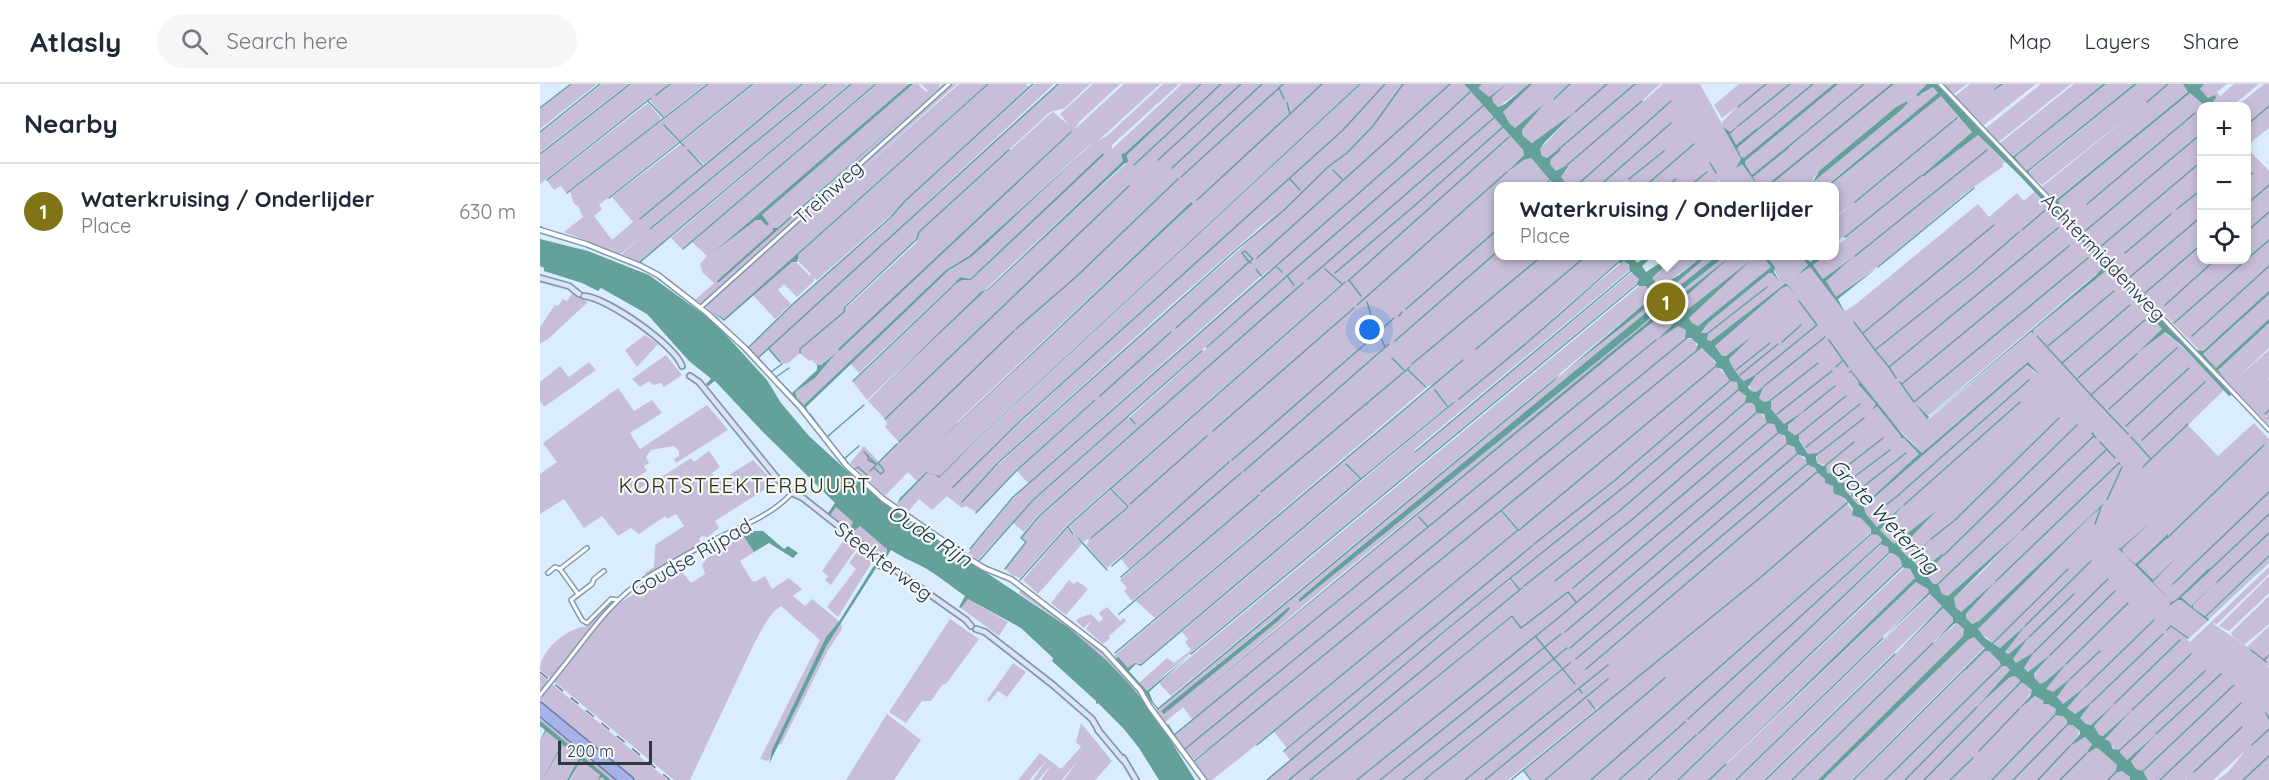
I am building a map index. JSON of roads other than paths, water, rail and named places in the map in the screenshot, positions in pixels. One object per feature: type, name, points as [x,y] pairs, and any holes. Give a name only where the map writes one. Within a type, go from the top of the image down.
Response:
[{"type":"highway","points":[[540,706],[630,780]]},
{"type":"highway","points":[[540,712],[622,780]]},
{"type":"main road","name":"Steekterweg","points":[[540,278],[594,298],[636,322],[674,353],[690,376],[699,382],[781,483],[884,562],[966,620],[973,628],[985,632],[1053,686],[1088,717],[1124,760],[1136,780]]},
{"type":"street","name":"Treinweg","points":[[700,308],[949,84]]},
{"type":"street","name":"Achtermiddenweg","points":[[1940,84],[2269,430]]},
{"type":"street","points":[[540,230],[586,244],[641,266],[658,275],[700,308],[745,348],[801,408],[846,465],[883,500],[984,568],[1011,579],[1104,650],[1140,690],[1204,780]]},
{"type":"street","name":"Goudse Rijpad","points":[[540,695],[618,600],[646,578],[713,540],[747,525],[781,504],[792,493]]},
{"type":"street","points":[[548,573],[555,567],[560,569],[587,548]]},
{"type":"street","name":"Goudse Rijpad","points":[[560,569],[578,594]]},
{"type":"street","name":"Goudse Rijpad","points":[[604,571],[594,579],[592,584],[571,600],[584,623],[587,623],[610,599],[618,600]]},
{"type":"waterway","points":[[540,108],[571,84]]},
{"type":"waterway","points":[[540,132],[600,84]]},
{"type":"waterway","points":[[540,154],[630,84]]},
{"type":"waterway","points":[[656,95],[670,84]]},
{"type":"waterway","points":[[567,193],[708,84]]},
{"type":"waterway","points":[[664,125],[680,142],[753,84]]},
{"type":"waterway","points":[[640,219],[802,84]]},
{"type":"waterway","points":[[650,229],[826,84]]},
{"type":"waterway","points":[[640,262],[851,84]]},
{"type":"waterway","points":[[683,249],[876,84]]},
{"type":"waterway","points":[[748,348],[1033,84]]},
{"type":"waterway","points":[[782,364],[771,372],[758,358],[1058,84]]},
{"type":"waterway","points":[[1134,165],[1221,84]]},
{"type":"waterway","points":[[1158,160],[1241,84]]},
{"type":"waterway","points":[[1172,168],[1262,84]]},
{"type":"waterway","points":[[1283,84],[1279,88],[1284,99]]},
{"type":"waterway","points":[[1287,103],[1290,114],[1322,84]]},
{"type":"waterway","points":[[953,487],[1016,425],[1343,130],[1385,84]]},
{"type":"waterway","points":[[962,502],[998,463],[1236,250],[1283,211],[1329,166],[1347,153],[1373,126],[1403,84]]},
{"type":"waterway","points":[[1257,258],[1450,84]]},
{"type":"waterway","points":[[1554,99],[1570,84]]},
{"type":"waterway","points":[[1575,112],[1607,84]]},
{"type":"waterway","points":[[1559,149],[1635,84]]},
{"type":"waterway","points":[[1738,107],[1766,84]]},
{"type":"waterway","points":[[1738,126],[1790,84]]},
{"type":"waterway","points":[[1757,130],[1813,84]]},
{"type":"waterway","points":[[1789,146],[1864,84]]},
{"type":"waterway","points":[[1995,89],[2002,84]]},
{"type":"waterway","points":[[2147,102],[2168,84]]},
{"type":"waterway","points":[[1181,177],[1279,88]]},
{"type":"waterway","name":"Oude Rijn","points":[[970,549],[1013,497],[1392,164],[1470,92]]},
{"type":"waterway","points":[[547,180],[651,98]]},
{"type":"waterway","points":[[648,101],[663,117]]},
{"type":"waterway","points":[[1567,165],[1642,101]]},
{"type":"waterway","points":[[1581,182],[1671,101]]},
{"type":"waterway","points":[[1294,285],[1287,276],[1484,105]]},
{"type":"waterway","points":[[2251,122],[2269,106]]},
{"type":"waterway","points":[[2087,204],[2195,113]]},
{"type":"waterway","points":[[1197,200],[1290,114]]},
{"type":"waterway","points":[[1308,279],[1495,117]]},
{"type":"waterway","points":[[1855,202],[1957,118]]},
{"type":"waterway","points":[[1604,182],[1671,123]]},
{"type":"waterway","points":[[1335,273],[1504,126]]},
{"type":"waterway","points":[[1348,281],[1509,137]]},
{"type":"waterway","points":[[2084,232],[2197,137]]},
{"type":"waterway","points":[[609,198],[680,142],[684,146]]},
{"type":"waterway","points":[[1650,182],[1694,144]]},
{"type":"waterway","points":[[688,150],[702,165]]},
{"type":"waterway","points":[[800,353],[800,349],[844,312],[845,307],[917,239],[919,232],[1009,150]]},
{"type":"waterway","points":[[1855,256],[1987,150]]},
{"type":"waterway","points":[[1629,179],[1664,151]]},
{"type":"waterway","points":[[1710,163],[1716,173]]},
{"type":"waterway","points":[[2100,247],[2197,165]]},
{"type":"waterway","points":[[1333,170],[1342,179]]},
{"type":"waterway","points":[[1496,182],[1507,172]]},
{"type":"waterway","points":[[1694,182],[1707,172]]},
{"type":"waterway","points":[[1845,237],[1921,176]]},
{"type":"waterway","points":[[1016,329],[1077,276],[1178,179]]},
{"type":"waterway","points":[[1290,179],[1300,190]]},
{"type":"waterway","points":[[1673,182],[1676,179]]},
{"type":"waterway","points":[[1357,305],[1494,184]]},
{"type":"waterway","points":[[2251,201],[2269,185]]},
{"type":"waterway","points":[[885,419],[1129,186]]},
{"type":"waterway","points":[[1878,267],[1974,188]]},
{"type":"waterway","points":[[2177,209],[2197,193]]},
{"type":"waterway","points":[[2022,230],[2049,207]]},
{"type":"waterway","points":[[2251,228],[2269,212]]},
{"type":"waterway","points":[[2125,253],[2171,214]]},
{"type":"waterway","points":[[2130,277],[2197,220]]},
{"type":"waterway","points":[[1863,333],[1994,225]]},
{"type":"waterway","points":[[1875,350],[1889,367],[2058,228]]},
{"type":"waterway","points":[[2082,230],[2088,236]]},
{"type":"waterway","points":[[1406,309],[1494,232]]},
{"type":"waterway","points":[[1854,322],[1875,350],[2019,232]]},
{"type":"waterway","points":[[2174,323],[2269,240]]},
{"type":"waterway","points":[[1902,384],[2069,246]]},
{"type":"waterway","points":[[2145,293],[2197,248]]},
{"type":"waterway","points":[[1176,328],[1249,262],[1242,253],[1245,251],[1253,259],[1249,262],[1251,263]]},
{"type":"waterway","points":[[1395,341],[1494,254]]},
{"type":"waterway","points":[[1900,382],[1914,402],[2088,258]]},
{"type":"waterway","points":[[1412,364],[1537,260]]},
{"type":"waterway","points":[[1476,349],[1581,260]]},
{"type":"waterway","points":[[1459,399],[1620,261]]},
{"type":"waterway","points":[[2165,305],[2211,264]]},
{"type":"waterway","points":[[1276,266],[1282,272]]},
{"type":"waterway","points":[[2192,336],[2269,266]]},
{"type":"waterway","points":[[1256,269],[1261,276]]},
{"type":"waterway","points":[[1325,269],[1342,284]]},
{"type":"waterway","points":[[1415,452],[1631,271]]},
{"type":"waterway","points":[[1207,347],[1287,276]]},
{"type":"waterway","points":[[1349,280],[1361,296]]},
{"type":"waterway","points":[[853,381],[957,282]]},
{"type":"waterway","points":[[1020,580],[1068,526],[1345,282]]},
{"type":"waterway","points":[[1005,569],[1026,542],[1021,538],[1039,516],[1303,283]]},
{"type":"waterway","points":[[1191,654],[1639,283]]},
{"type":"waterway","points":[[1708,333],[1767,287]]},
{"type":"waterway","points":[[2048,346],[2114,291]]},
{"type":"waterway","points":[[1757,374],[1817,325],[1799,301]]},
{"type":"waterway","points":[[1366,319],[1371,315],[1367,302]]},
{"type":"waterway","points":[[2062,363],[2130,305]]},
{"type":"waterway","points":[[1213,431],[1354,308]]},
{"type":"waterway","points":[[1399,316],[1402,312]]},
{"type":"waterway","points":[[1375,335],[1394,318]]},
{"type":"waterway","points":[[2078,378],[2145,320]]},
{"type":"waterway","points":[[1363,322],[1362,326],[1370,337]]},
{"type":"waterway","points":[[1782,342],[1801,325]]},
{"type":"waterway","points":[[899,442],[1014,331]]},
{"type":"waterway","points":[[1100,396],[1171,332]]},
{"type":"waterway","points":[[1380,336],[1385,347]]},
{"type":"waterway","points":[[2037,336],[2091,395],[2137,354]]},
{"type":"waterway","points":[[1185,749],[1688,337]]},
{"type":"waterway","points":[[1764,386],[1825,337]]},
{"type":"waterway","points":[[1232,460],[1372,338]]},
{"type":"waterway","points":[[1419,517],[1428,527],[1656,340]]},
{"type":"waterway","points":[[1829,340],[1848,367]]},
{"type":"waterway","points":[[1736,370],[1770,343]]},
{"type":"waterway","points":[[1244,471],[1389,344]]},
{"type":"waterway","points":[[1740,375],[1778,344]]},
{"type":"waterway","points":[[1193,762],[1700,348]]},
{"type":"waterway","points":[[2109,409],[2177,348]]},
{"type":"waterway","points":[[769,349],[780,362]]},
{"type":"waterway","name":"Oude Rijn","points":[[979,561],[1033,500],[1202,351]]},
{"type":"waterway","points":[[1392,358],[1404,370]]},
{"type":"waterway","points":[[1115,653],[1463,360]]},
{"type":"waterway","points":[[1836,367],[1842,361]]},
{"type":"waterway","points":[[1771,400],[1818,363]]},
{"type":"waterway","points":[[1261,492],[1410,367]]},
{"type":"waterway","points":[[1519,530],[1715,367]]},
{"type":"waterway","points":[[1889,367],[1896,378]]},
{"type":"waterway","points":[[776,377],[789,368]]},
{"type":"waterway","points":[[2126,426],[2189,368]]},
{"type":"waterway","points":[[1408,370],[1426,387]]},
{"type":"waterway","points":[[1777,414],[1832,371]]},
{"type":"waterway","name":"Grote Wetering","points":[[1875,513],[2029,380]]},
{"type":"waterway","points":[[779,381],[792,394]]},
{"type":"waterway","points":[[1534,544],[1614,481],[1730,381]]},
{"type":"waterway","points":[[2142,440],[2205,382]]},
{"type":"waterway","points":[[1804,411],[1835,386]]},
{"type":"waterway","points":[[1435,390],[1447,406]]},
{"type":"waterway","points":[[1267,780],[1447,629],[1630,482],[1738,390]]},
{"type":"waterway","points":[[2091,395],[2128,434]]},
{"type":"waterway","points":[[1799,434],[1846,396]]},
{"type":"waterway","points":[[976,513],[1016,471],[1095,400]]},
{"type":"waterway","points":[[1361,479],[1454,402]]},
{"type":"waterway","name":"Grote Wetering","points":[[1904,505],[2020,402]]},
{"type":"waterway","points":[[1524,586],[1618,512],[1745,403]]},
{"type":"waterway","points":[[1806,447],[1860,404]]},
{"type":"waterway","points":[[810,414],[827,437],[864,405]]},
{"type":"waterway","points":[[2265,414],[2269,410]]},
{"type":"waterway","points":[[1555,581],[1634,518],[1756,413]]},
{"type":"waterway","points":[[1130,418],[1135,424]]},
{"type":"waterway","points":[[1819,453],[1864,418]]},
{"type":"waterway","name":"Grote Wetering","points":[[1931,539],[1955,520],[2059,418]]},
{"type":"waterway","points":[[1573,588],[1767,423]]},
{"type":"waterway","points":[[2131,437],[2151,459],[2188,424]]},
{"type":"waterway","name":"Grote Wetering","points":[[1944,555],[2077,425]]},
{"type":"waterway","points":[[1357,780],[1557,619],[1778,433]]},
{"type":"waterway","points":[[2092,433],[2096,438]]},
{"type":"waterway","points":[[1130,504],[1207,436]]},
{"type":"waterway","points":[[1938,584],[2094,436]]},
{"type":"waterway","name":"Grote Wetering","points":[[1837,474],[1883,438]]},
{"type":"waterway","name":"Grote Wetering","points":[[1826,465],[1854,442]]},
{"type":"waterway","points":[[2100,442],[2115,458]]},
{"type":"waterway","points":[[1565,632],[1788,443]]},
{"type":"waterway","points":[[870,471],[897,444]]},
{"type":"waterway","points":[[2167,538],[2264,445]]},
{"type":"waterway","points":[[844,459],[859,446]]},
{"type":"waterway","points":[[2022,530],[2107,449]]},
{"type":"waterway","name":"Grote Wetering","points":[[1846,483],[1890,450]]},
{"type":"waterway","points":[[864,452],[876,464]]},
{"type":"waterway","name":"Grote Wetering","points":[[1850,497],[1906,453]]},
{"type":"waterway","points":[[1570,648],[1797,454]]},
{"type":"waterway","points":[[868,456],[868,460],[876,464]]},
{"type":"waterway","points":[[2143,467],[2151,459]]},
{"type":"waterway","points":[[1112,566],[1229,462]]},
{"type":"waterway","points":[[874,468],[881,474],[884,470],[879,464]]},
{"type":"waterway","points":[[1141,665],[1361,479],[1346,464]]},
{"type":"waterway","points":[[1576,659],[1807,464]]},
{"type":"waterway","points":[[1996,581],[2120,464]]},
{"type":"waterway","points":[[855,469],[858,467],[867,475]]},
{"type":"waterway","points":[[2107,500],[2122,467]]},
{"type":"waterway","name":"Grote Wetering","points":[[1586,669],[1817,472]]},
{"type":"waterway","points":[[1121,577],[1241,473]]},
{"type":"waterway","points":[[1091,538],[1128,507],[1111,489]]},
{"type":"waterway","points":[[2173,584],[2269,492]]},
{"type":"waterway","points":[[1119,614],[1259,495]]},
{"type":"waterway","name":"Grote Wetering","points":[[1511,780],[1761,577],[1848,502]]},
{"type":"waterway","points":[[2095,524],[2100,510]]},
{"type":"waterway","points":[[1257,745],[1518,530],[1502,511]]},
{"type":"waterway","points":[[2181,597],[2269,514]]},
{"type":"waterway","points":[[1068,527],[1073,534]]},
{"type":"waterway","points":[[1174,735],[1428,527]]},
{"type":"waterway","points":[[2217,582],[2269,533]]},
{"type":"waterway","name":"Grote Wetering","points":[[1591,780],[1871,534]]},
{"type":"waterway","points":[[1078,538],[1107,570]]},
{"type":"waterway","name":"Grote Wetering","points":[[1688,719],[1880,544]]},
{"type":"waterway","points":[[1284,751],[1532,546]]},
{"type":"waterway","name":"Grote Wetering","points":[[1699,733],[1889,553]]},
{"type":"waterway","points":[[2025,626],[2091,561]]},
{"type":"waterway","name":"Grote Wetering","points":[[1678,780],[1902,567]]},
{"type":"waterway","points":[[1992,644],[2068,569]]},
{"type":"waterway","points":[[1511,579],[1519,589]]},
{"type":"waterway","points":[[2034,652],[2108,579]]},
{"type":"waterway","points":[[1289,780],[1522,588]]},
{"type":"waterway","points":[[2050,655],[2115,591]]},
{"type":"waterway","points":[[1310,780],[1512,616],[1521,628],[1568,592],[1576,602]]},
{"type":"waterway","points":[[2029,637],[2074,594]]},
{"type":"waterway","points":[[2066,664],[2128,603]]},
{"type":"waterway","points":[[2085,687],[2154,620]]},
{"type":"waterway","points":[[2167,630],[2171,626],[2188,638]]},
{"type":"waterway","points":[[1380,780],[1561,634]]},
{"type":"waterway","points":[[2092,702],[2163,634]]},
{"type":"waterway","points":[[1536,637],[1575,684]]},
{"type":"waterway","points":[[1736,780],[1883,638]]},
{"type":"waterway","points":[[2115,703],[2180,640]]},
{"type":"waterway","points":[[1792,780],[1933,643]]},
{"type":"waterway","points":[[1403,780],[1567,648]]},
{"type":"waterway","points":[[2251,650],[2264,660]]},
{"type":"waterway","points":[[2070,679],[2100,651]]},
{"type":"waterway","points":[[1765,780],[1895,654]]},
{"type":"waterway","points":[[2132,710],[2191,654]]},
{"type":"waterway","points":[[2266,662],[2264,660],[2269,655]]},
{"type":"waterway","points":[[1424,780],[1570,663]]},
{"type":"waterway","points":[[1465,780],[1608,665]]},
{"type":"waterway","points":[[1885,780],[2001,666]]},
{"type":"waterway","points":[[1853,780],[1964,670]]},
{"type":"waterway","points":[[2120,750],[2205,671]]},
{"type":"waterway","points":[[2156,734],[2221,674]]},
{"type":"waterway","points":[[1545,780],[1665,678]]},
{"type":"waterway","points":[[1485,780],[1608,679]]},
{"type":"waterway","points":[[1924,780],[2020,683]]},
{"type":"waterway","points":[[2143,771],[2234,685]]},
{"type":"waterway","points":[[1579,689],[1582,693]]},
{"type":"waterway","points":[[1588,700],[1595,709]]},
{"type":"waterway","points":[[2160,780],[2241,703]]},
{"type":"waterway","points":[[1905,780],[1977,707]]},
{"type":"waterway","points":[[1979,751],[2019,709]]},
{"type":"waterway","points":[[2266,713],[2269,719]]},
{"type":"waterway","points":[[1992,780],[2055,715]]},
{"type":"waterway","points":[[1619,780],[1685,722]]},
{"type":"waterway","points":[[1168,725],[1178,741]]},
{"type":"waterway","points":[[2013,780],[2067,725]]},
{"type":"waterway","points":[[2194,772],[2242,727]]},
{"type":"waterway","points":[[2252,745],[2269,729]]},
{"type":"waterway","points":[[1648,780],[1696,735]]},
{"type":"waterway","points":[[2038,780],[2070,746]]},
{"type":"waterway","points":[[2060,780],[2086,754]]},
{"type":"waterway","points":[[2243,780],[2269,756]]},
{"type":"waterway","points":[[1950,780],[1973,758]]},
{"type":"waterway","points":[[1709,780],[1726,764]]},
{"type":"waterway","points":[[1524,771],[1531,780]]},
{"type":"waterway","points":[[2108,780],[2115,773]]},
{"type":"railway","points":[[540,672],[670,780]]},
{"type":"place","name":"Waterkruising / Onderlijder","points":[[1666,302]]},
{"type":"district","name":"KORTSTEEKTERBUURT","points":[[745,485]]}]
